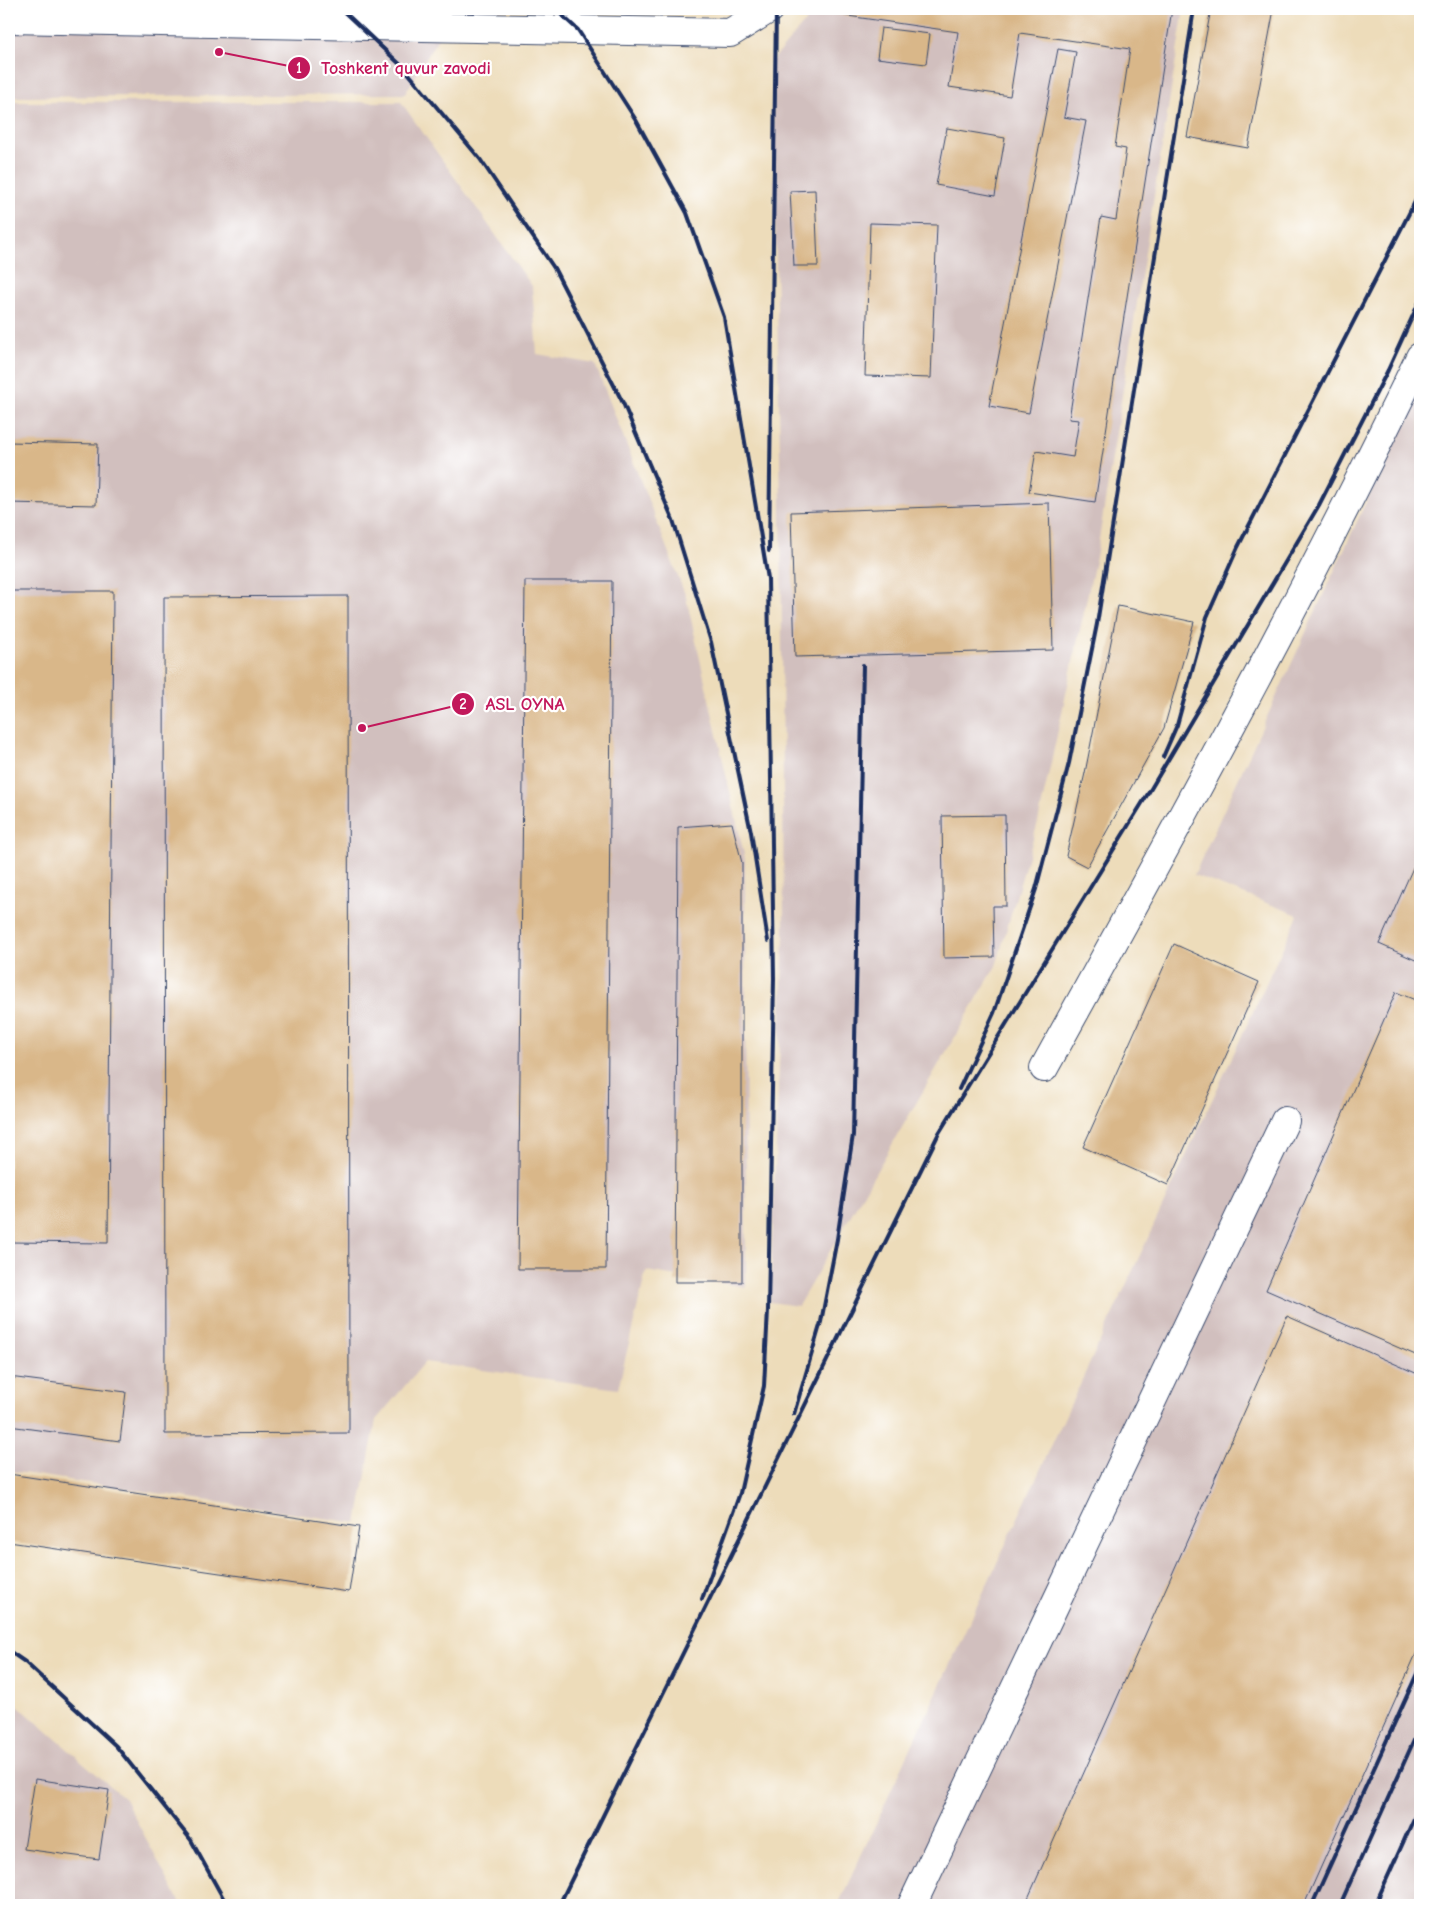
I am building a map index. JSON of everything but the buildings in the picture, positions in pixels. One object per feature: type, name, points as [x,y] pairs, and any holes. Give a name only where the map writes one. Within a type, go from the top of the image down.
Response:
[{"type":"lane","points":[[9,19],[730,33],[769,9]]},
{"type":"lane","points":[[1044,1068],[1200,786],[1378,445],[1420,357]]},
{"type":"lane","points":[[912,1905],[1286,1121]]},
{"type":"shaded area","points":[[9,9],[738,9],[454,11],[405,94],[9,97]]},
{"type":"shaded area","points":[[816,9],[1184,9],[1097,552],[1038,822],[996,966],[798,1306],[770,1302],[784,934],[781,506],[772,61]]},
{"type":"shaded area","points":[[9,102],[401,102],[532,286],[537,354],[595,364],[686,597],[745,859],[746,1287],[646,1271],[618,1389],[425,1362],[376,1420],[357,1523],[9,1471]]},
{"type":"shaded area","points":[[1420,385],[1420,1905],[838,1905],[1298,915],[1194,875]]},
{"type":"shaded area","points":[[9,1698],[125,1799],[181,1905],[9,1905]]},
{"type":"railway","points":[[341,9],[404,68],[480,159],[554,268],[623,403],[673,520],[711,642],[751,832],[768,941]]},
{"type":"railway","points":[[555,9],[578,30],[636,120],[687,213],[724,317],[768,579],[774,978],[768,1310],[764,1386],[740,1493],[702,1599]]},
{"type":"railway","points":[[769,551],[776,9]]},
{"type":"railway","points":[[959,1089],[994,1013],[1036,889],[1069,763],[1097,624],[1194,9]]},
{"type":"railway","points":[[1163,757],[1177,725],[1207,617],[1238,547],[1420,192]]},
{"type":"railway","points":[[559,1905],[939,1133],[1149,792],[1319,505],[1388,370],[1420,300]]},
{"type":"railway","points":[[794,1414],[821,1322],[837,1239],[853,1135],[863,665]]},
{"type":"railway","points":[[9,1651],[25,1662],[116,1746],[191,1840],[227,1905]]},
{"type":"railway","points":[[1312,1905],[1420,1667]]},
{"type":"railway","points":[[1340,1905],[1420,1727]]},
{"type":"railway","points":[[1375,1905],[1420,1805]]},
{"type":"place","name":"Toshkent quvur zavodi","points":[[219,52]]},
{"type":"place","name":"ASL OYNA","points":[[362,728]]}]
